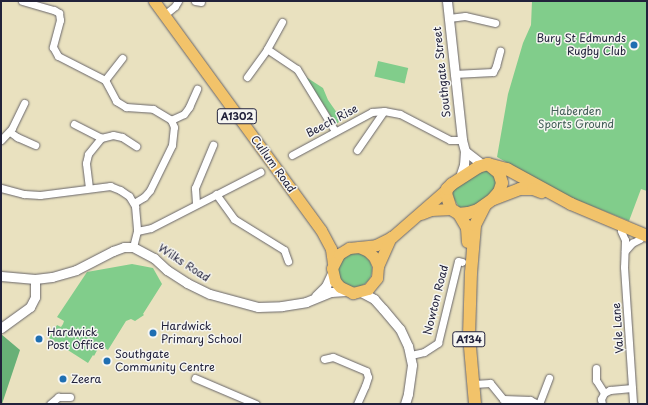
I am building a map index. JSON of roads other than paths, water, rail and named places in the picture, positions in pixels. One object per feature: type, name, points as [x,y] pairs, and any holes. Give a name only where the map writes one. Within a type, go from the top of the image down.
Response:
[{"type":"highway","points":[[486,164],[499,173],[502,183],[499,192],[489,202]]},
{"type":"highway","points":[[556,197],[527,189],[510,192],[473,211],[455,211],[446,200],[447,189],[460,178],[486,164],[507,169],[556,197],[645,239]]},
{"type":"highway","name":"A134","points":[[474,404],[474,384],[469,336],[471,273],[475,225],[489,202]]},
{"type":"highway","points":[[571,204],[586,215],[621,231],[645,239]]},
{"type":"highway","name":"A134","points":[[455,211],[467,228],[471,273]]},
{"type":"main road","name":"Cullum Road","points":[[154,1],[321,230],[332,249],[333,268]]},
{"type":"main road","points":[[392,237],[378,266],[377,278],[368,289],[361,292],[346,291],[340,287],[333,268],[339,254],[354,248],[376,245],[392,237],[447,189]]},
{"type":"main road","points":[[417,215],[431,210],[455,211]]},
{"type":"main road","name":"Cullum Road","points":[[321,230],[338,245],[354,248]]},
{"type":"main road","points":[[354,248],[368,251],[374,257],[378,266]]},
{"type":"street","points":[[22,1],[54,10],[59,13],[60,20],[53,47],[55,53],[105,80],[113,96],[120,103],[130,108],[153,109],[172,120],[174,127],[172,145],[150,190],[144,197],[134,203]]},
{"type":"street","points":[[164,15],[175,6],[178,1]]},
{"type":"street","name":"Southgate Street","points":[[447,1],[454,74],[462,140],[465,151]]},
{"type":"street","points":[[449,18],[465,16],[495,23]]},
{"type":"street","points":[[247,77],[267,49],[282,22]]},
{"type":"street","points":[[267,49],[297,69],[335,131]]},
{"type":"street","points":[[454,74],[493,72],[500,51]]},
{"type":"street","points":[[105,80],[122,58]]},
{"type":"street","points":[[172,120],[184,114],[189,107],[197,89]]},
{"type":"street","points":[[1,140],[10,132],[24,103]]},
{"type":"street","points":[[357,150],[384,111]]},
{"type":"street","name":"Beech Rise","points":[[292,155],[372,112],[384,111],[400,114],[450,140],[462,140]]},
{"type":"street","points":[[74,124],[101,138]]},
{"type":"street","points":[[10,132],[17,138],[35,145]]},
{"type":"street","points":[[90,188],[86,163],[88,154],[101,138],[113,135],[122,137],[136,146]]},
{"type":"street","points":[[196,203],[195,188],[213,145]]},
{"type":"street","points":[[460,178],[464,165],[465,151],[486,164]]},
{"type":"street","points":[[137,231],[151,228],[196,203],[260,172]]},
{"type":"street","points":[[1,188],[24,194],[40,195],[110,186],[129,196],[134,203],[137,231],[133,247],[113,250],[76,270],[52,277],[35,279],[1,276]]},
{"type":"street","points":[[216,194],[234,219],[284,250],[288,261]]},
{"type":"street","name":"Vale Lane","points":[[621,231],[625,240],[624,251],[633,403]]},
{"type":"street","points":[[624,251],[632,243],[645,239]]},
{"type":"street","name":"Wilks Road","points":[[133,247],[154,258],[167,270],[187,283],[210,294],[258,307],[282,306],[306,302],[331,292],[346,291]]},
{"type":"street","name":"Nowton Road","points":[[411,355],[424,352],[438,343],[458,261],[462,262]]},
{"type":"street","points":[[316,297],[326,286],[333,268]]},
{"type":"street","points":[[377,278],[376,288],[383,309]]},
{"type":"street","points":[[1,328],[30,307],[35,297],[35,279]]},
{"type":"street","points":[[361,292],[374,299],[400,329],[411,355],[411,377],[405,404]]},
{"type":"street","points":[[324,359],[333,357],[366,371],[368,377],[357,404]]},
{"type":"street","points":[[596,368],[596,380],[604,393]]},
{"type":"street","points":[[195,378],[256,404]]},
{"type":"street","points":[[474,384],[490,383],[506,401],[530,400],[538,404],[549,378]]},
{"type":"street","points":[[602,404],[601,399],[604,393],[610,390],[632,388]]},
{"type":"street","points":[[50,404],[58,397],[70,397]]},
{"type":"place","name":"Bury St Edmunds Rugby Club","points":[[634,45]]},
{"type":"place","name":"Hardwick Primary School","points":[[153,333]]},
{"type":"place","name":"Hardwick Post Office","points":[[39,339]]},
{"type":"place","name":"Southgate Community Centre","points":[[107,361]]},
{"type":"place","name":"Zeera","points":[[63,379]]},
{"type":"park label","name":"Haberden Sports Ground","points":[[576,118]]}]
